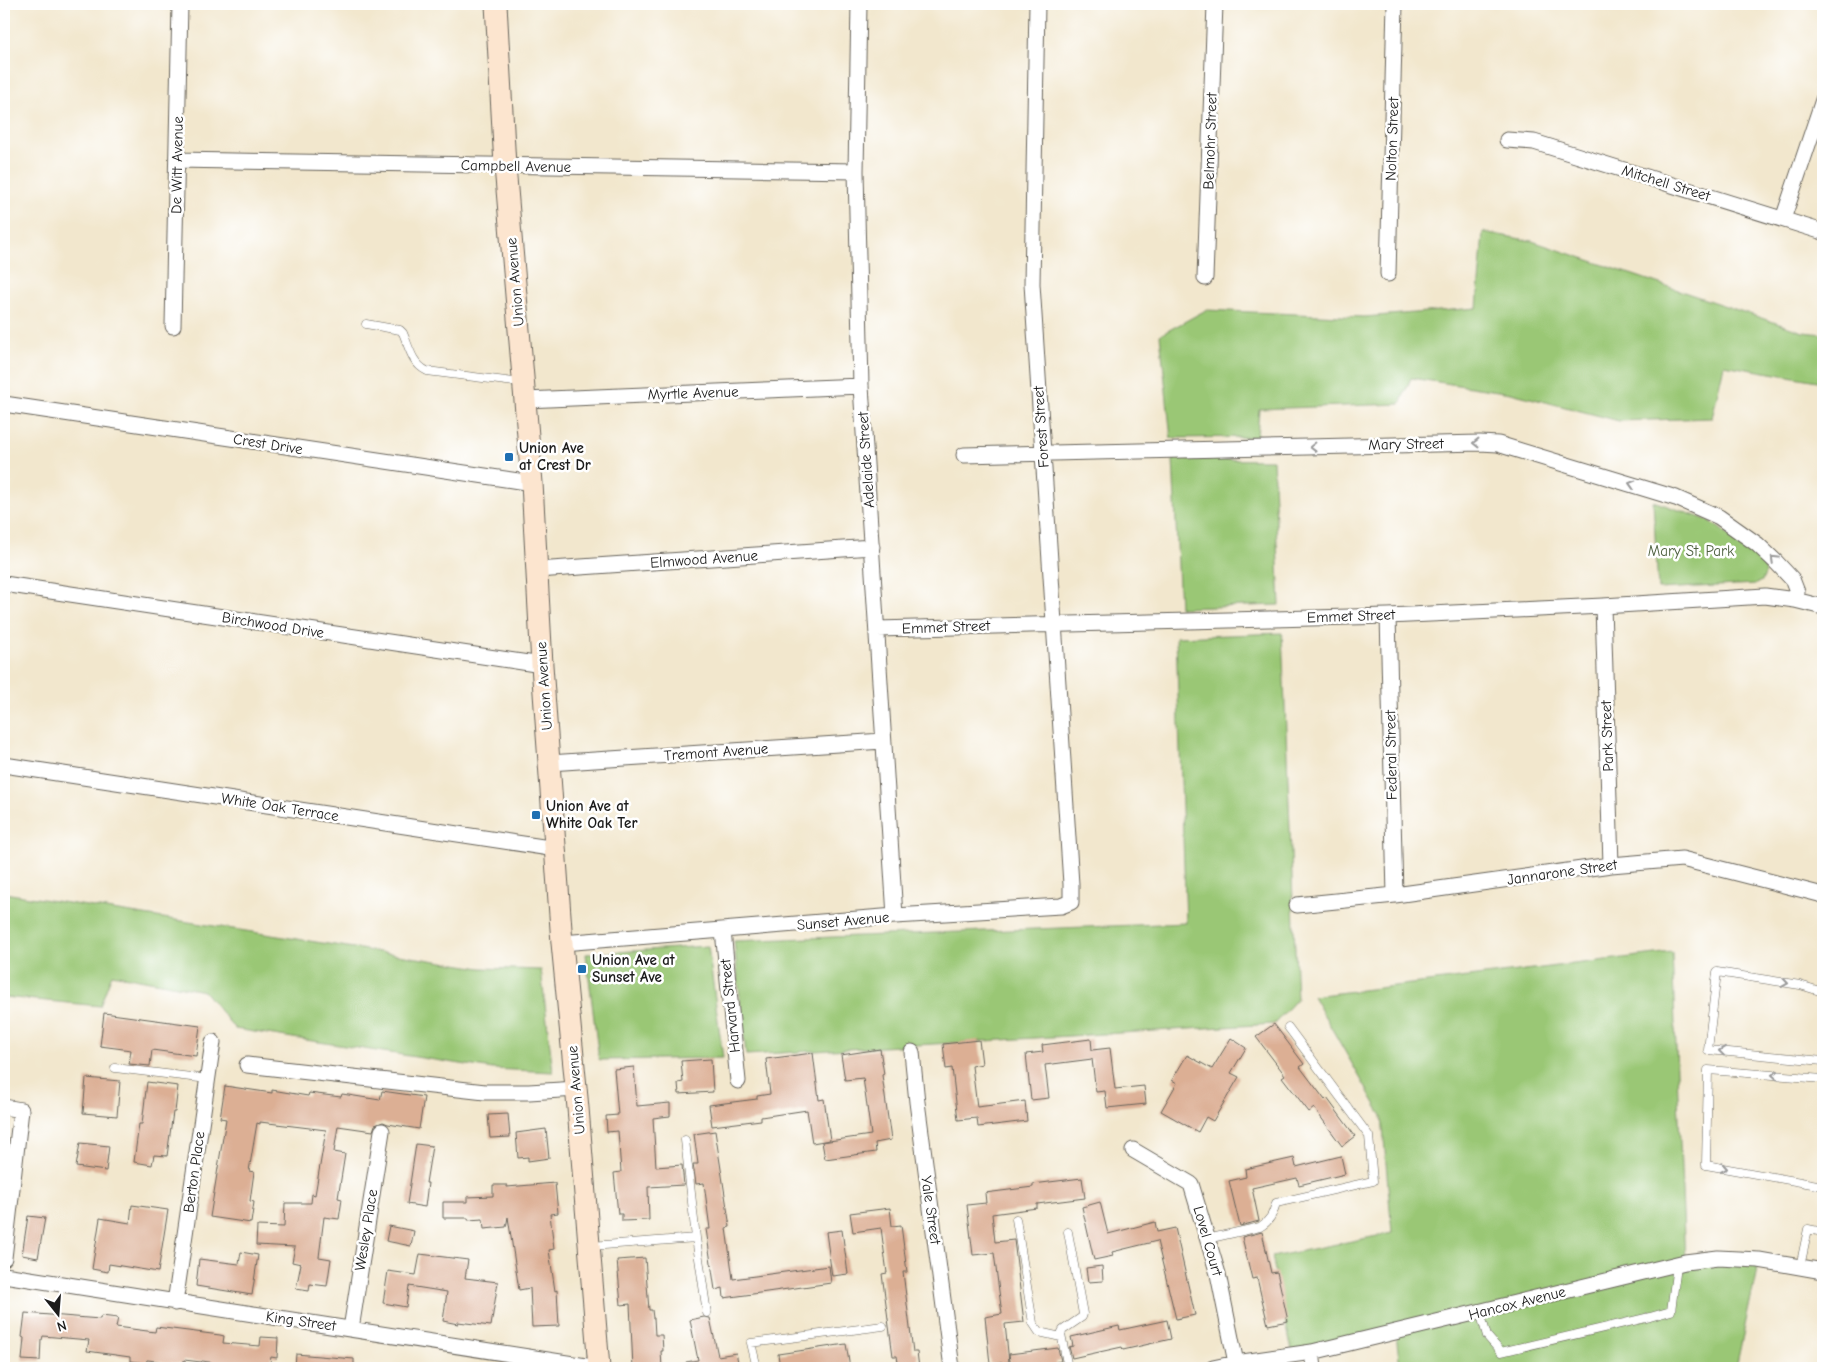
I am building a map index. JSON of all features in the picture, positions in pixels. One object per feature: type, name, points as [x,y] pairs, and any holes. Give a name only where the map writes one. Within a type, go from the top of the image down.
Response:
[{"type":"street","name":"De Witt Avenue","points":[[172,326],[180,4]]},
{"type":"street","name":"Union Avenue","points":[[496,4],[505,166],[532,483],[542,665],[562,943],[599,1368]]},
{"type":"street","name":"Adelaide Street","points":[[859,4],[856,171],[861,386],[896,916]]},
{"type":"street","name":"Forest Street","points":[[1036,4],[1032,284],[1069,850]]},
{"type":"street","name":"Belmohr Street","points":[[1206,278],[1215,4]]},
{"type":"street","name":"Nolton Street","points":[[1388,274],[1395,4]]},
{"type":"street","points":[[1783,219],[1823,100]]},
{"type":"street","name":"Mitchell Street","points":[[1508,140],[1534,142],[1823,232]]},
{"type":"street","name":"Campbell Avenue","points":[[177,160],[856,171]]},
{"type":"street","name":"Myrtle Avenue","points":[[525,392],[861,386]]},
{"type":"street","name":"Crest Drive","points":[[4,404],[532,483]]},
{"type":"street","name":"Mary Street","points":[[964,455],[1480,442],[1498,444],[1676,498],[1719,517],[1757,544],[1792,579],[1797,592],[1795,600]]},
{"type":"street","name":"Elmwood Avenue","points":[[537,570],[872,547]]},
{"type":"street","name":"Birchwood Drive","points":[[4,584],[542,665]]},
{"type":"street","name":"Emmet Street","points":[[877,629],[1388,616],[1765,596],[1795,600],[1823,607]]},
{"type":"street","name":"Park Street","points":[[1603,606],[1611,865]]},
{"type":"street","name":"Federal Street","points":[[1388,616],[1395,895]]},
{"type":"street","name":"Tremont Avenue","points":[[549,763],[883,741]]},
{"type":"street","name":"White Oak Terrace","points":[[4,765],[556,849]]},
{"type":"street","name":"Sunset Avenue","points":[[562,943],[896,916],[1061,906],[1071,902],[1069,850]]},
{"type":"street","name":"Jannarone Street","points":[[1297,905],[1395,895],[1611,865],[1682,859],[1823,895]]},
{"type":"street","name":"Harvard Street","points":[[723,931],[738,1081]]},
{"type":"street","name":"Berton Place","points":[[175,1302],[214,1042]]},
{"type":"street","name":"Yale Street","points":[[912,1052],[952,1368]]},
{"type":"street","points":[[247,1065],[476,1092],[529,1092],[576,1089]]},
{"type":"street","points":[[4,1107],[21,1110],[4,1258]]},
{"type":"street","name":"Wesley Place","points":[[351,1329],[382,1131]]},
{"type":"street","name":"Lovel Court","points":[[1133,1150],[1191,1184],[1218,1274],[1236,1363]]},
{"type":"street","name":"Hancox Avenue","points":[[1213,1368],[1312,1352],[1677,1265],[1718,1258],[1759,1260],[1823,1271]]},
{"type":"street","name":"King Street","points":[[4,1275],[599,1368]]},
{"type":"street","points":[[1312,1352],[1314,1368]]},
{"type":"lane","points":[[366,324],[400,330],[420,368],[525,392]]},
{"type":"lane","points":[[1823,992],[1800,985],[1717,972],[1708,1050],[1823,1061]]},
{"type":"lane","points":[[1207,1239],[1260,1227],[1273,1214],[1276,1203],[1373,1181],[1369,1136],[1288,1027]]},
{"type":"lane","points":[[115,1068],[208,1079]]},
{"type":"lane","points":[[1823,1079],[1708,1070],[1706,1165],[1823,1186]]},
{"type":"lane","points":[[685,1140],[707,1313]]},
{"type":"lane","points":[[1016,1219],[1033,1323],[1040,1332],[1061,1337]]},
{"type":"lane","points":[[1800,1267],[1808,1229],[1823,1232]]},
{"type":"lane","points":[[1068,1232],[1083,1314],[1082,1317],[1063,1330],[1061,1337],[1068,1368]]},
{"type":"lane","points":[[589,1246],[696,1238]]},
{"type":"lane","points":[[1480,1312],[1487,1336],[1501,1352],[1650,1317],[1671,1311],[1677,1265]]},
{"type":"lane","points":[[757,1368],[751,1343],[883,1326]]},
{"type":"green space","points":[[1483,232],[1532,241],[1803,332],[1823,334],[1823,382],[1724,365],[1712,418],[1619,421],[1511,393],[1411,378],[1400,404],[1259,409],[1257,437],[1171,438],[1160,335],[1206,310],[1364,317],[1477,308]]},
{"type":"green space","points":[[1173,459],[1273,460],[1280,605],[1180,608]]},
{"type":"green space","name":"Mary St. Park","points":[[1653,501],[1710,521],[1762,561],[1766,572],[1762,581],[1757,584],[1658,589]]},
{"type":"green space","points":[[1282,633],[1297,999],[1274,1024],[746,1055],[734,941],[1186,923],[1176,637]]},
{"type":"green space","points":[[4,893],[481,968],[541,970],[553,1072],[493,1069],[235,1029],[204,991],[112,974],[100,1006],[4,997]]},
{"type":"green space","points":[[708,946],[723,1058],[599,1060],[586,954]]},
{"type":"green space","points":[[1672,952],[1685,1262],[1759,1260],[1736,1368],[1400,1368],[1396,1333],[1293,1355],[1272,1257],[1392,1233],[1382,1116],[1313,996]]},
{"type":"building","points":[[104,1013],[200,1026],[196,1056],[152,1050],[150,1066],[129,1064],[131,1050],[100,1046]]},
{"type":"building","points":[[1274,1024],[1304,1064],[1300,1067],[1325,1100],[1327,1098],[1355,1136],[1342,1146],[1314,1108],[1309,1112],[1282,1077],[1285,1075],[1256,1037]]},
{"type":"building","points":[[1231,1038],[1246,1048],[1231,1073],[1239,1077],[1213,1121],[1206,1117],[1198,1132],[1161,1111],[1177,1083],[1172,1080],[1187,1055],[1212,1069]]},
{"type":"building","points":[[1091,1039],[1092,1050],[1110,1048],[1115,1089],[1144,1086],[1146,1104],[1107,1108],[1105,1091],[1096,1092],[1092,1059],[1045,1065],[1049,1098],[1031,1100],[1026,1054],[1043,1052],[1042,1045]]},
{"type":"building","points":[[979,1040],[982,1064],[972,1066],[977,1107],[1025,1101],[1027,1121],[978,1127],[977,1118],[958,1120],[952,1068],[946,1069],[943,1044]]},
{"type":"building","points":[[880,1049],[891,1140],[875,1143],[876,1152],[825,1159],[822,1142],[871,1135],[863,1078],[845,1080],[841,1055]]},
{"type":"building","points":[[813,1053],[819,1100],[824,1099],[830,1140],[812,1143],[807,1110],[761,1117],[761,1120],[712,1126],[709,1105],[757,1099],[757,1096],[770,1094],[766,1059]]},
{"type":"building","points":[[711,1059],[713,1092],[679,1094],[678,1083],[683,1082],[681,1061]]},
{"type":"building","points":[[634,1067],[637,1106],[670,1103],[670,1116],[653,1118],[656,1167],[682,1165],[684,1185],[648,1187],[649,1220],[622,1221],[622,1214],[618,1214],[614,1173],[621,1172],[618,1131],[607,1132],[606,1116],[618,1115],[614,1069]]},
{"type":"building","points":[[86,1078],[120,1081],[117,1116],[83,1113]]},
{"type":"building","points":[[147,1082],[178,1086],[167,1156],[154,1155],[152,1165],[134,1162],[139,1124],[142,1124]]},
{"type":"building","points":[[225,1086],[272,1093],[272,1090],[308,1096],[309,1093],[341,1097],[342,1094],[380,1100],[382,1091],[424,1097],[419,1129],[383,1122],[375,1125],[373,1131],[338,1126],[334,1152],[345,1154],[338,1198],[342,1199],[339,1219],[324,1217],[319,1257],[331,1259],[327,1286],[310,1284],[309,1291],[296,1289],[301,1264],[292,1262],[295,1247],[256,1245],[257,1226],[284,1227],[285,1203],[311,1203],[312,1194],[315,1195],[326,1130],[257,1123],[249,1171],[254,1172],[250,1201],[254,1202],[251,1223],[210,1217],[226,1119],[220,1118]]},
{"type":"building","points":[[508,1114],[510,1137],[490,1138],[488,1115]]},
{"type":"building","points":[[546,1129],[549,1158],[528,1161],[528,1157],[518,1158],[516,1133]]},
{"type":"building","points":[[715,1131],[730,1227],[726,1228],[733,1279],[829,1266],[831,1283],[724,1298],[723,1288],[715,1290],[706,1229],[710,1229],[704,1183],[696,1184],[693,1164],[698,1164],[694,1134]]},
{"type":"building","points":[[80,1143],[109,1146],[106,1171],[76,1167]]},
{"type":"building","points":[[416,1144],[432,1146],[426,1183],[428,1183],[425,1207],[407,1204]]},
{"type":"building","points":[[1341,1156],[1345,1174],[1299,1185],[1297,1178],[1252,1188],[1259,1221],[1240,1226],[1229,1181],[1246,1177],[1245,1169],[1294,1158],[1296,1167]]},
{"type":"building","points":[[1082,1178],[1085,1198],[1037,1204],[1037,1208],[992,1214],[995,1242],[1014,1240],[1024,1322],[1005,1324],[1009,1362],[990,1364],[985,1317],[1002,1314],[994,1253],[973,1255],[967,1205],[986,1203],[985,1193],[1033,1187],[1033,1184]]},
{"type":"building","points":[[555,1183],[558,1213],[550,1214],[554,1249],[549,1250],[555,1291],[557,1290],[559,1326],[532,1327],[530,1288],[519,1290],[508,1217],[506,1227],[484,1229],[483,1219],[443,1218],[443,1202],[467,1202],[467,1197],[493,1196],[493,1185],[507,1185],[507,1187]]},
{"type":"building","points":[[1100,1202],[1108,1234],[1155,1222],[1157,1232],[1175,1228],[1195,1315],[1176,1319],[1157,1241],[1112,1252],[1113,1256],[1094,1260],[1082,1207]]},
{"type":"building","points":[[132,1205],[168,1210],[158,1272],[109,1264],[108,1272],[92,1269],[100,1218],[130,1223]]},
{"type":"building","points":[[890,1208],[892,1226],[901,1225],[907,1272],[903,1272],[913,1352],[917,1352],[919,1368],[899,1368],[897,1356],[893,1356],[882,1274],[887,1273],[881,1228],[853,1232],[850,1213]]},
{"type":"building","points":[[28,1216],[45,1218],[38,1258],[22,1255]]},
{"type":"building","points":[[389,1226],[414,1231],[411,1246],[386,1241]]},
{"type":"building","points":[[842,1230],[848,1274],[832,1276],[826,1232]]},
{"type":"building","points":[[1262,1232],[1271,1273],[1277,1272],[1288,1321],[1268,1325],[1257,1278],[1252,1279],[1242,1237]]},
{"type":"building","points":[[241,1252],[258,1255],[252,1295],[196,1286],[199,1259],[239,1264]]},
{"type":"building","points":[[420,1254],[468,1260],[465,1278],[498,1282],[491,1326],[443,1321],[447,1292],[409,1286],[406,1307],[383,1303],[388,1271],[416,1275]]},
{"type":"building","points":[[645,1258],[649,1310],[652,1310],[654,1318],[655,1335],[662,1335],[662,1368],[633,1368],[630,1304],[621,1305],[617,1260]]},
{"type":"building","points":[[1102,1266],[1103,1281],[1088,1282],[1086,1268]]},
{"type":"building","points":[[25,1313],[100,1319],[101,1316],[118,1318],[116,1327],[155,1332],[156,1327],[220,1335],[224,1336],[223,1343],[260,1346],[261,1337],[278,1338],[277,1358],[271,1357],[269,1368],[184,1360],[184,1364],[147,1360],[146,1363],[130,1361],[130,1357],[87,1351],[89,1340],[43,1336],[41,1340],[40,1361],[22,1360]]},
{"type":"building","points":[[704,1317],[710,1318],[718,1356],[736,1353],[739,1366],[727,1368],[687,1368],[686,1362],[698,1360],[690,1320]]},
{"type":"building","points":[[1167,1320],[1171,1339],[1123,1350],[1122,1347],[1072,1358],[1069,1347],[1073,1346],[1071,1337],[1119,1326],[1120,1330]]},
{"type":"building","points":[[846,1344],[850,1368],[780,1368],[778,1354]]},
{"type":"building","points":[[1058,1348],[1061,1361],[1056,1362],[1057,1366],[1011,1368],[1009,1354]]},
{"type":"building","points":[[296,1354],[354,1359],[354,1368],[295,1368]]},
{"type":"place","name":"Union Ave at Crest Dr","points":[[509,457]]},
{"type":"place","name":"Union Ave at White Oak Ter","points":[[536,815]]},
{"type":"place","name":"Union Ave at Sunset Ave","points":[[582,969]]}]
